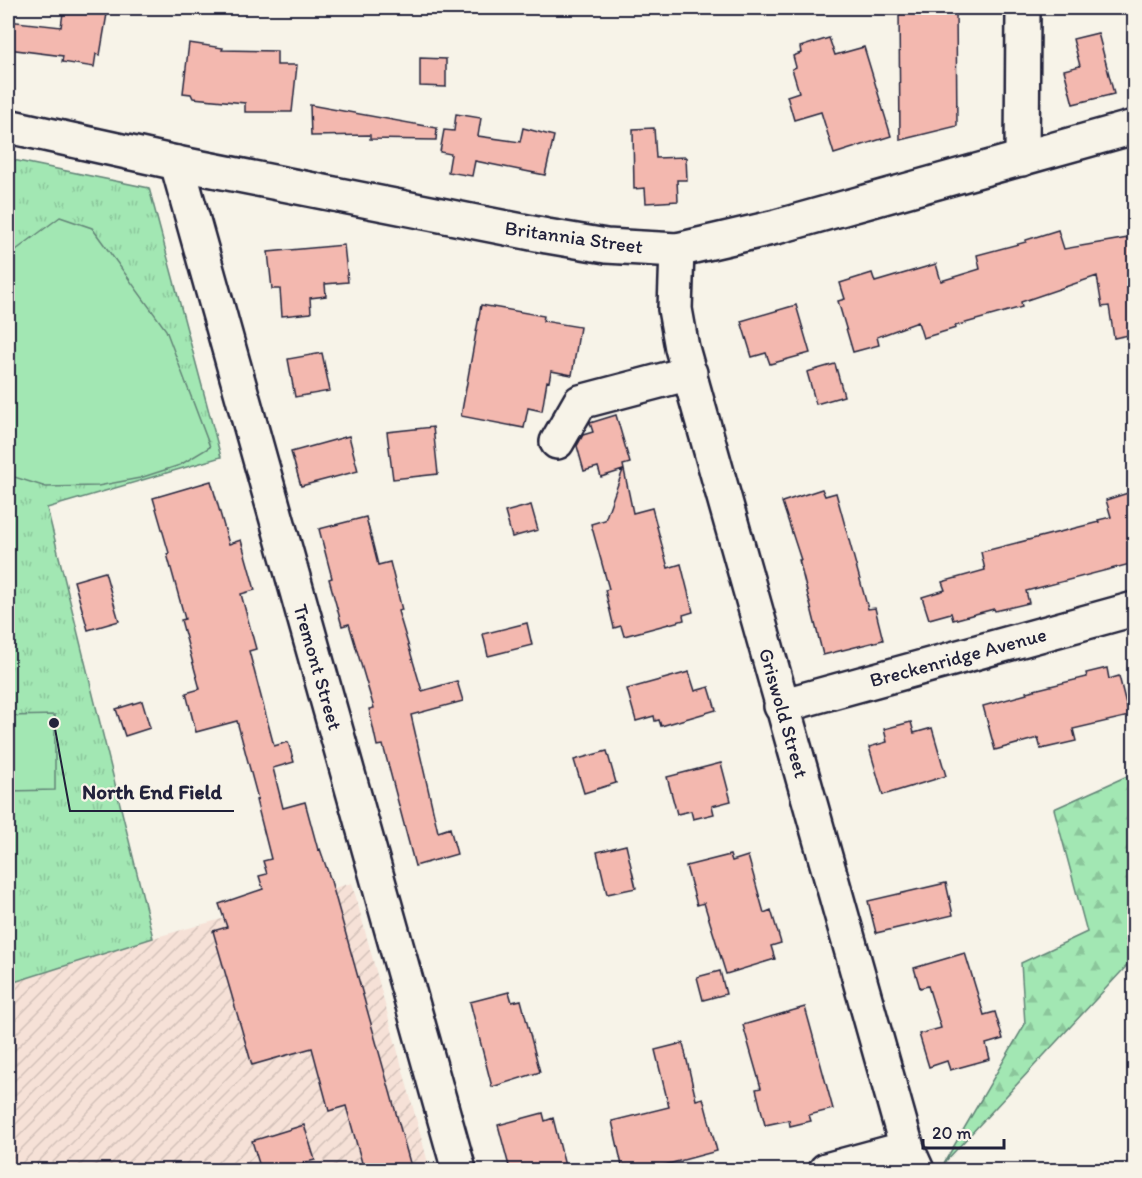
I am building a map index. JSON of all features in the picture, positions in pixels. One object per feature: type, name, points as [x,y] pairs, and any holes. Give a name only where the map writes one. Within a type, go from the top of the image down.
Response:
[{"type":"street","points":[[1022,159],[1023,8]]},
{"type":"street","name":"Britannia Street","points":[[8,126],[177,163],[547,236],[606,246],[677,250],[776,227],[1134,127]]},
{"type":"street","name":"Tremont Street","points":[[177,163],[459,1170]]},
{"type":"street","name":"Griswold Street","points":[[677,250],[675,309],[690,373],[781,706],[912,1159]]},
{"type":"street","points":[[557,442],[580,402],[690,373]]},
{"type":"street","name":"Breckenridge Avenue","points":[[781,706],[1134,609]]},
{"type":"street","points":[[826,1170],[912,1159]]},
{"type":"shaded area","points":[[352,883],[430,1170],[8,1170],[8,984],[153,938]]},
{"type":"green space","points":[[8,159],[149,188],[221,457],[47,508],[153,938],[8,984]]},
{"type":"green space","points":[[60,217],[92,228],[166,330],[210,447],[180,465],[140,478],[98,486],[46,487],[8,475],[8,256]]},
{"type":"green space","points":[[55,715],[55,790],[8,791],[8,716]]},
{"type":"green space","points":[[1134,773],[1134,958],[944,1163],[1025,1024],[1021,963],[1087,932],[1054,809]]},
{"type":"building","points":[[70,8],[108,8],[100,55],[96,54],[94,67],[62,62],[63,56],[8,49],[8,21],[61,27],[63,13],[69,14]]},
{"type":"building","points":[[899,8],[956,8],[957,126],[900,140]]},
{"type":"building","points":[[1098,33],[1114,94],[1073,104],[1064,70],[1080,66],[1073,39]]},
{"type":"building","points":[[829,38],[835,55],[864,47],[891,136],[834,154],[821,112],[794,120],[787,96],[799,92],[792,69],[796,67],[793,56],[801,53],[800,47]]},
{"type":"building","points":[[189,43],[223,48],[222,50],[277,51],[277,65],[297,65],[292,112],[245,112],[245,103],[193,98],[191,94],[183,93]]},
{"type":"building","points":[[420,58],[446,59],[446,87],[420,86]]},
{"type":"building","points":[[310,105],[437,128],[436,140],[370,139],[370,135],[311,136]]},
{"type":"building","points":[[456,114],[481,118],[478,136],[520,142],[523,128],[554,136],[545,175],[475,161],[472,176],[448,172],[451,154],[440,152],[444,130],[454,131]]},
{"type":"building","points":[[654,128],[656,158],[686,157],[687,180],[677,180],[678,201],[646,203],[645,188],[634,189],[633,129]]},
{"type":"building","points":[[1058,230],[1064,249],[1134,237],[1134,334],[1114,338],[1109,306],[1102,307],[1097,276],[1021,302],[1022,307],[955,326],[956,328],[923,338],[918,322],[877,337],[879,345],[853,352],[838,301],[845,299],[840,283],[872,273],[875,282],[936,264],[941,281],[980,269],[977,255],[1026,242],[1026,240]]},
{"type":"building","points":[[344,245],[348,282],[325,284],[326,296],[310,298],[311,313],[282,316],[280,289],[272,289],[268,252]]},
{"type":"building","points":[[481,305],[544,316],[543,321],[580,327],[572,375],[551,371],[542,411],[528,408],[524,428],[461,416]]},
{"type":"building","points":[[796,305],[810,353],[770,364],[766,353],[752,357],[741,321]]},
{"type":"building","points":[[322,353],[330,391],[295,397],[288,359]]},
{"type":"building","points":[[835,364],[844,396],[816,404],[807,372]]},
{"type":"building","points":[[616,415],[630,463],[623,465],[633,513],[652,508],[668,568],[681,564],[693,612],[683,615],[684,620],[624,636],[621,626],[614,628],[605,590],[609,589],[591,524],[605,520],[623,470],[601,477],[598,467],[584,471],[577,446],[583,435],[593,432],[590,423]]},
{"type":"building","points":[[433,427],[438,474],[393,479],[387,432]]},
{"type":"building","points":[[349,436],[358,471],[301,486],[291,452]]},
{"type":"building","points":[[211,481],[229,544],[241,540],[255,590],[241,594],[256,649],[249,651],[274,746],[288,742],[294,762],[273,768],[283,808],[305,802],[318,850],[320,849],[331,881],[412,1170],[364,1170],[346,1106],[329,1111],[312,1048],[252,1065],[213,931],[227,927],[219,904],[263,889],[259,876],[267,874],[263,861],[271,859],[237,721],[196,732],[186,693],[200,689],[181,620],[185,619],[167,554],[169,553],[153,498]]},
{"type":"building","points":[[822,489],[825,496],[836,493],[868,609],[875,608],[883,640],[823,655],[799,560],[801,560],[782,502]]},
{"type":"building","points":[[1131,492],[1134,504],[1134,563],[1026,591],[1029,603],[953,620],[951,613],[929,619],[922,597],[945,590],[942,582],[985,570],[981,552],[1099,522],[1098,520],[1111,517],[1106,500]]},
{"type":"building","points":[[531,505],[538,530],[512,537],[505,512]]},
{"type":"building","points":[[366,517],[378,565],[390,562],[402,610],[398,611],[422,691],[457,681],[463,701],[411,715],[438,832],[450,828],[457,854],[415,866],[383,745],[377,746],[369,709],[374,708],[349,624],[342,626],[329,579],[332,578],[319,529]]},
{"type":"building","points":[[105,572],[119,621],[88,630],[74,581]]},
{"type":"building","points":[[527,623],[532,645],[488,656],[483,634]]},
{"type":"building","points":[[1107,668],[1109,679],[1119,676],[1129,716],[1073,729],[1076,741],[1041,749],[1038,738],[995,750],[983,706],[1027,694],[1026,692],[1087,677],[1086,673]]},
{"type":"building","points":[[689,672],[695,691],[709,687],[716,710],[661,726],[659,720],[655,721],[654,716],[636,721],[627,689]]},
{"type":"building","points":[[142,701],[150,728],[125,736],[116,709]]},
{"type":"building","points":[[911,722],[914,733],[932,728],[946,776],[883,795],[869,747],[887,742],[884,729]]},
{"type":"building","points":[[607,751],[616,783],[584,793],[574,760]]},
{"type":"building","points":[[721,763],[731,801],[712,806],[714,814],[693,819],[691,811],[677,814],[667,777]]},
{"type":"building","points":[[626,845],[636,888],[607,894],[597,852]]},
{"type":"building","points":[[730,855],[732,861],[748,856],[764,913],[771,910],[781,943],[771,946],[775,959],[726,974],[704,903],[697,905],[686,866]]},
{"type":"building","points":[[946,883],[953,915],[876,933],[868,901]]},
{"type":"building","points":[[965,953],[984,1015],[995,1012],[1003,1039],[986,1044],[990,1059],[950,1070],[947,1061],[929,1067],[919,1034],[941,1028],[928,986],[920,988],[914,968]]},
{"type":"building","points":[[720,971],[726,994],[703,1000],[697,977]]},
{"type":"building","points":[[509,992],[512,1002],[521,1000],[540,1072],[492,1087],[470,1002]]},
{"type":"building","points":[[805,1007],[833,1109],[809,1115],[811,1121],[790,1126],[789,1120],[765,1125],[756,1089],[761,1088],[743,1025]]},
{"type":"building","points":[[683,1043],[696,1100],[703,1098],[717,1151],[646,1170],[623,1170],[612,1121],[669,1107],[655,1050]]},
{"type":"building","points":[[543,1113],[545,1121],[553,1118],[566,1170],[510,1170],[498,1125]]},
{"type":"building","points":[[304,1125],[315,1160],[303,1163],[305,1170],[261,1170],[252,1141]]},
{"type":"place","name":"North End Field","points":[[54,723]]}]
